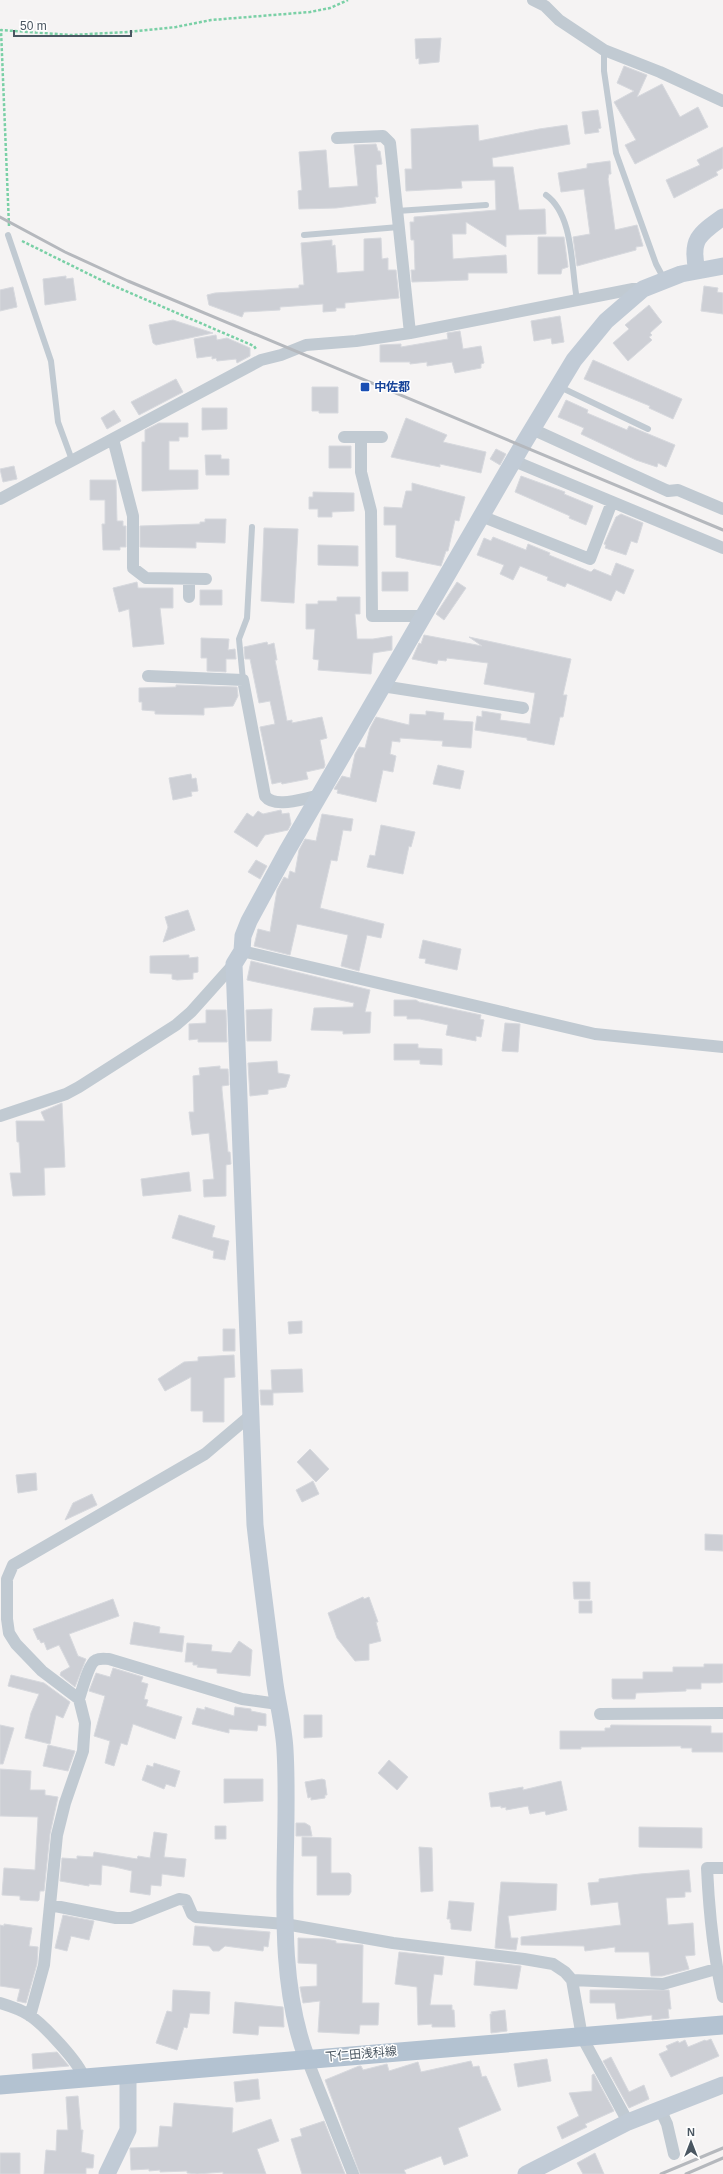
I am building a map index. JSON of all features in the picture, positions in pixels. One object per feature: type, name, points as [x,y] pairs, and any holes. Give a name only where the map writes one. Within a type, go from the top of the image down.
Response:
[{"type":"main road","name":"下仁田浅科線","points":[[0,2085],[723,2025]]},
{"type":"street","points":[[533,0],[545,6],[559,20],[604,50],[660,72],[723,101]]},
{"type":"street","points":[[337,138],[383,136],[390,143],[410,333]]},
{"type":"street","points":[[697,270],[694,247],[696,240],[723,217]]},
{"type":"street","points":[[353,2174],[297,2033],[292,2005],[285,1924],[285,1748],[255,1525],[238,958],[243,936],[249,921],[318,796],[532,429],[574,360],[606,321],[643,289],[664,279],[697,270],[723,266]]},
{"type":"street","points":[[0,499],[261,360],[282,355],[306,345],[356,341],[410,333],[633,289],[643,289]]},
{"type":"street","points":[[532,429],[668,491],[678,490],[723,509]]},
{"type":"street","points":[[344,437],[382,437]]},
{"type":"street","points":[[361,437],[361,472],[371,511],[372,616],[423,616]]},
{"type":"street","points":[[113,439],[133,516],[133,568],[146,578],[206,579]]},
{"type":"street","points":[[514,462],[723,548]]},
{"type":"street","points":[[481,516],[590,558],[612,502]]},
{"type":"street","points":[[189,579],[189,597]]},
{"type":"street","points":[[148,676],[243,680],[265,796],[269,801],[276,803],[318,796]]},
{"type":"street","points":[[382,686],[523,708]]},
{"type":"street","points":[[238,958],[595,1034],[723,1047]]},
{"type":"street","points":[[0,1116],[66,1094],[160,1036],[190,1012],[238,958]]},
{"type":"street","points":[[79,1699],[42,1671],[16,1644],[8,1627],[3,1596],[7,1579],[13,1565],[205,1454],[251,1415]]},
{"type":"street","points":[[30,2016],[44,1964],[57,1835],[65,1803],[83,1751],[85,1723],[79,1699],[91,1666],[97,1660],[109,1660],[242,1699],[278,1704]]},
{"type":"street","points":[[600,1714],[723,1713]]},
{"type":"street","points":[[723,1868],[707,1868],[710,1924],[716,1969],[723,1997]]},
{"type":"street","points":[[50,1905],[116,1918],[131,1918],[179,1899],[186,1900],[192,1914],[196,1917],[285,1924],[393,1943],[553,1964],[565,1972],[572,1980],[582,2037],[628,2122]]},
{"type":"street","points":[[572,1980],[663,1984],[716,1969]]},
{"type":"street","points":[[0,2003],[18,2009],[30,2016],[75,2060],[84,2078]]},
{"type":"street","points":[[106,2174],[128,2130],[128,2074]]},
{"type":"street","points":[[526,2174],[628,2122],[723,2085]]},
{"type":"street","points":[[660,2109],[667,2124],[674,2154]]},
{"type":"lane","points":[[604,50],[604,71],[616,153],[656,264],[664,279]]},
{"type":"lane","points":[[546,195],[555,201],[570,237],[573,279],[577,300]]},
{"type":"lane","points":[[397,211],[486,205]]},
{"type":"lane","points":[[304,235],[399,227]]},
{"type":"lane","points":[[8,234],[51,361],[57,416],[64,443],[72,460]]},
{"type":"lane","points":[[558,386],[648,429]]},
{"type":"lane","points":[[243,680],[239,639],[247,618],[252,527]]},
{"type":"path","points":[[261,360],[254,346],[107,282],[8,234],[1,30],[71,34],[128,32],[176,27],[211,20],[310,12],[330,8],[348,0]]},
{"type":"building","points":[[441,38],[439,62],[419,64],[419,58],[416,59],[415,39]]},
{"type":"building","points":[[624,66],[647,75],[637,97],[662,84],[680,117],[698,107],[708,127],[635,164],[625,145],[636,140],[614,102],[634,91],[617,83]]},
{"type":"building","points":[[598,110],[601,128],[598,129],[599,132],[585,134],[582,112]]},
{"type":"building","points":[[478,125],[479,141],[567,125],[570,144],[492,158],[493,167],[513,167],[519,210],[545,209],[546,234],[506,235],[506,247],[466,222],[466,234],[452,234],[453,259],[506,255],[507,273],[468,273],[468,280],[412,282],[411,270],[415,270],[414,240],[411,240],[410,222],[414,222],[414,217],[496,210],[495,180],[461,181],[462,188],[406,191],[405,169],[412,169],[411,129]]},
{"type":"building","points":[[376,144],[378,151],[380,151],[382,164],[376,165],[378,197],[375,197],[376,203],[336,208],[299,209],[298,191],[302,190],[299,152],[326,150],[329,188],[358,186],[354,145]]},
{"type":"building","points":[[723,147],[723,168],[716,172],[718,175],[674,198],[666,180],[700,165],[697,160]]},
{"type":"building","points":[[610,161],[611,174],[609,174],[608,179],[615,230],[637,225],[643,246],[636,247],[636,250],[577,266],[573,237],[590,234],[584,189],[561,192],[558,173],[587,168],[587,164]]},
{"type":"building","points":[[538,237],[564,237],[568,267],[562,269],[561,274],[538,274]]},
{"type":"building","points":[[381,238],[382,259],[388,258],[388,270],[396,270],[399,298],[345,303],[345,308],[336,308],[336,311],[323,312],[323,304],[280,307],[280,310],[244,312],[242,317],[209,305],[207,295],[215,293],[299,288],[299,285],[304,285],[301,243],[332,240],[332,246],[335,245],[337,273],[364,271],[364,239]]},
{"type":"building","points":[[66,276],[66,279],[73,278],[76,300],[45,305],[43,279]]},
{"type":"building","points":[[704,286],[718,288],[717,292],[723,293],[723,314],[701,311]]},
{"type":"building","points":[[13,287],[17,307],[0,311],[0,290]]},
{"type":"building","points":[[649,305],[662,322],[650,333],[652,335],[649,337],[652,340],[628,361],[613,343],[629,329],[625,325]]},
{"type":"building","points":[[560,316],[564,342],[552,344],[551,338],[534,341],[531,321]]},
{"type":"building","points":[[173,320],[213,333],[156,345],[153,343],[149,325]]},
{"type":"building","points":[[460,331],[463,349],[481,346],[484,363],[481,364],[481,368],[455,373],[452,362],[427,366],[427,362],[410,364],[410,362],[380,362],[380,345],[401,344],[401,347],[448,339],[447,333]]},
{"type":"building","points":[[216,335],[217,340],[227,338],[250,348],[250,356],[237,363],[236,359],[217,361],[216,358],[212,359],[212,356],[197,358],[194,339]]},
{"type":"building","points":[[593,360],[682,399],[673,419],[649,408],[650,406],[584,379]]},
{"type":"building","points":[[176,379],[183,392],[139,415],[131,402]]},
{"type":"building","points":[[312,387],[338,387],[338,413],[319,413],[319,411],[312,411]]},
{"type":"building","points":[[566,400],[588,410],[587,413],[627,430],[629,426],[675,445],[666,467],[658,463],[657,467],[636,460],[581,434],[584,428],[558,417]]},
{"type":"building","points":[[202,408],[227,408],[227,429],[202,430]]},
{"type":"building","points":[[114,410],[121,421],[107,429],[101,418]]},
{"type":"building","points":[[406,418],[447,435],[443,442],[486,452],[481,473],[440,464],[440,467],[391,457]]},
{"type":"building","points":[[159,423],[188,423],[188,437],[179,437],[179,441],[169,441],[169,470],[198,470],[198,489],[142,491],[142,442],[145,442],[145,430]]},
{"type":"building","points":[[329,446],[351,446],[351,468],[329,468]]},
{"type":"building","points":[[496,449],[506,454],[500,465],[490,459]]},
{"type":"building","points":[[205,455],[221,455],[221,459],[229,459],[229,475],[206,475]]},
{"type":"building","points":[[14,466],[17,479],[3,482],[0,469]]},
{"type":"building","points":[[521,476],[565,492],[564,494],[593,506],[586,525],[569,518],[570,516],[515,492]]},
{"type":"building","points":[[90,480],[116,480],[117,521],[123,521],[123,526],[126,526],[126,547],[120,547],[120,550],[103,550],[102,524],[105,524],[105,500],[90,500]]},
{"type":"building","points":[[412,483],[465,497],[459,521],[455,520],[448,551],[446,551],[441,566],[396,557],[396,525],[384,525],[384,507],[402,508],[406,491],[412,491]]},
{"type":"building","points":[[313,492],[354,493],[354,511],[332,512],[332,517],[318,517],[318,509],[309,509],[309,497],[313,497]]},
{"type":"building","points":[[621,514],[643,523],[637,543],[631,541],[626,555],[605,548],[606,545],[604,544],[616,517]]},
{"type":"building","points":[[205,519],[226,519],[225,543],[196,542],[196,548],[140,547],[140,526],[200,524],[200,522],[205,522]]},
{"type":"building","points":[[264,528],[298,529],[294,603],[261,601]]},
{"type":"building","points":[[493,537],[526,550],[528,544],[550,553],[549,555],[591,572],[594,569],[611,576],[616,563],[634,570],[624,594],[616,590],[611,601],[567,583],[565,587],[547,580],[548,577],[520,566],[513,580],[500,574],[504,565],[477,555],[484,538],[491,541]]},
{"type":"building","points":[[318,545],[358,546],[358,566],[318,565]]},
{"type":"building","points":[[382,572],[408,572],[408,591],[382,591]]},
{"type":"building","points":[[137,582],[138,588],[173,588],[173,608],[160,608],[164,644],[133,647],[129,609],[119,612],[113,588]]},
{"type":"building","points":[[457,582],[466,588],[444,620],[436,614]]},
{"type":"building","points":[[200,590],[222,590],[222,605],[200,605]]},
{"type":"building","points":[[337,597],[360,597],[360,614],[355,614],[357,639],[373,639],[392,636],[392,650],[373,653],[371,674],[318,670],[319,660],[313,659],[315,629],[306,629],[306,604],[318,604],[318,601],[337,601]]},
{"type":"building","points":[[424,635],[482,646],[469,637],[571,659],[563,695],[567,695],[563,717],[560,717],[554,745],[527,740],[527,738],[475,730],[477,716],[482,717],[482,711],[501,714],[500,720],[530,724],[535,693],[484,684],[488,663],[447,658],[446,661],[438,660],[437,664],[412,659],[419,643],[421,644]]},
{"type":"building","points":[[201,638],[229,639],[228,650],[235,649],[236,659],[226,659],[226,672],[207,671],[207,658],[201,658]]},
{"type":"building","points":[[267,642],[268,645],[274,643],[277,660],[275,660],[287,721],[292,720],[292,723],[322,717],[327,738],[320,740],[325,765],[324,768],[306,772],[308,779],[282,784],[281,782],[272,784],[260,727],[275,724],[270,701],[259,703],[250,659],[245,659],[244,647]]},
{"type":"building","points":[[176,685],[237,687],[238,696],[233,706],[204,708],[204,715],[155,714],[155,711],[142,710],[142,702],[139,702],[139,688],[176,687]]},
{"type":"building","points":[[426,711],[444,713],[443,720],[473,722],[471,748],[442,746],[443,741],[400,738],[400,742],[392,741],[390,754],[396,756],[393,772],[383,770],[376,802],[337,793],[338,790],[334,789],[342,776],[350,778],[355,754],[359,747],[365,748],[370,728],[376,717],[409,725],[410,714],[426,715]]},
{"type":"building","points":[[438,765],[464,771],[460,789],[433,784]]},
{"type":"building","points":[[191,774],[192,779],[196,778],[198,791],[191,792],[192,796],[173,800],[169,778]]},
{"type":"building","points":[[281,810],[282,814],[289,813],[291,824],[288,830],[265,835],[257,847],[234,832],[247,813],[253,817],[258,811],[263,814]]},
{"type":"building","points":[[322,814],[353,819],[351,831],[343,830],[337,861],[331,860],[320,908],[384,924],[381,938],[367,935],[359,971],[341,966],[348,935],[297,924],[290,955],[254,946],[258,929],[270,932],[277,890],[284,877],[288,879],[290,871],[295,873],[299,850],[305,839],[316,841]]},
{"type":"building","points":[[381,825],[415,832],[411,847],[409,846],[403,874],[367,867],[370,855],[375,856]]},
{"type":"building","points":[[256,860],[267,866],[260,879],[248,872]]},
{"type":"building","points":[[188,910],[195,930],[163,942],[168,927],[165,917]]},
{"type":"building","points":[[423,940],[461,949],[457,970],[425,963],[426,959],[419,958]]},
{"type":"building","points":[[189,955],[189,958],[198,957],[198,972],[193,973],[193,979],[177,980],[172,979],[172,974],[150,973],[150,956]]},
{"type":"building","points":[[251,961],[370,990],[365,1012],[371,1012],[370,1033],[343,1034],[343,1031],[311,1030],[314,1008],[353,1007],[354,1003],[247,980]]},
{"type":"building","points":[[394,1000],[416,1000],[419,1002],[481,1015],[480,1019],[484,1020],[481,1037],[476,1036],[476,1041],[446,1035],[448,1025],[420,1019],[407,1019],[407,1016],[394,1016]]},
{"type":"building","points":[[272,1009],[271,1041],[247,1041],[246,1010]]},
{"type":"building","points":[[206,1010],[226,1010],[227,1042],[198,1042],[198,1039],[189,1040],[189,1024],[206,1023]]},
{"type":"building","points":[[505,1023],[520,1024],[518,1052],[502,1051]]},
{"type":"building","points":[[394,1044],[418,1044],[418,1048],[442,1049],[442,1065],[420,1064],[420,1060],[394,1060]]},
{"type":"building","points":[[277,1061],[278,1073],[290,1075],[286,1087],[268,1090],[268,1094],[250,1096],[248,1063]]},
{"type":"building","points":[[220,1066],[220,1069],[228,1069],[229,1085],[222,1086],[222,1090],[228,1152],[230,1152],[231,1164],[226,1165],[226,1196],[204,1197],[203,1180],[214,1179],[209,1133],[192,1135],[189,1112],[194,1112],[193,1076],[200,1075],[199,1068]]},
{"type":"building","points":[[62,1103],[65,1167],[44,1168],[45,1195],[13,1196],[10,1173],[21,1173],[16,1121],[45,1121],[41,1112]]},
{"type":"building","points":[[189,1172],[191,1191],[143,1196],[141,1179]]},
{"type":"building","points":[[179,1215],[215,1226],[212,1237],[229,1241],[225,1260],[213,1258],[214,1251],[172,1238]]},
{"type":"building","points":[[302,1321],[302,1333],[289,1334],[288,1322]]},
{"type":"building","points":[[223,1329],[235,1329],[235,1351],[223,1351]]},
{"type":"building","points":[[234,1355],[235,1377],[224,1378],[224,1422],[203,1422],[203,1411],[191,1411],[191,1377],[165,1391],[158,1379],[184,1362],[198,1361],[198,1357]]},
{"type":"building","points":[[302,1369],[303,1392],[273,1393],[273,1405],[261,1405],[260,1390],[272,1390],[271,1370]]},
{"type":"building","points":[[310,1449],[329,1469],[316,1482],[297,1462]]},
{"type":"building","points":[[36,1473],[37,1490],[18,1493],[16,1475]]},
{"type":"building","points":[[313,1481],[319,1494],[302,1502],[296,1490]]},
{"type":"building","points":[[92,1494],[97,1505],[65,1520],[73,1503]]},
{"type":"building","points":[[705,1534],[723,1535],[723,1551],[705,1550]]},
{"type":"building","points":[[573,1582],[590,1582],[590,1599],[574,1599]]},
{"type":"building","points":[[363,1597],[364,1599],[369,1597],[378,1622],[376,1622],[381,1641],[369,1644],[369,1660],[355,1661],[337,1638],[328,1613]]},
{"type":"building","points":[[113,1599],[119,1616],[69,1634],[78,1656],[86,1659],[75,1687],[60,1675],[61,1672],[70,1667],[59,1645],[47,1650],[44,1642],[41,1643],[39,1639],[38,1640],[33,1629]]},
{"type":"building","points":[[579,1601],[592,1601],[592,1613],[579,1613]]},
{"type":"building","points":[[134,1622],[160,1627],[159,1633],[184,1636],[182,1652],[130,1644]]},
{"type":"building","points":[[239,1641],[252,1650],[250,1676],[217,1673],[217,1669],[197,1667],[198,1665],[193,1665],[193,1662],[185,1662],[187,1643],[212,1645],[211,1651],[231,1653]]},
{"type":"building","points":[[704,1664],[723,1664],[723,1682],[701,1683],[701,1689],[686,1689],[686,1691],[636,1693],[635,1699],[613,1699],[612,1697],[612,1679],[643,1679],[643,1672],[673,1672],[673,1667],[704,1667]]},
{"type":"building","points":[[113,1668],[143,1677],[141,1682],[148,1684],[144,1699],[148,1700],[146,1706],[182,1717],[175,1739],[133,1724],[127,1745],[121,1743],[114,1766],[105,1763],[110,1741],[94,1736],[105,1696],[89,1691],[96,1673],[110,1677]]},
{"type":"building","points":[[11,1675],[44,1683],[70,1702],[63,1718],[56,1715],[50,1744],[25,1738],[31,1713],[39,1694],[8,1686]]},
{"type":"building","points":[[205,1707],[234,1716],[235,1707],[251,1709],[251,1711],[266,1714],[266,1726],[258,1725],[257,1731],[229,1729],[229,1733],[192,1724],[197,1708],[205,1710]]},
{"type":"building","points":[[304,1715],[322,1715],[322,1737],[304,1738]]},
{"type":"building","points":[[0,1725],[14,1728],[3,1764],[0,1764]]},
{"type":"building","points":[[611,1725],[711,1726],[711,1733],[723,1733],[723,1752],[692,1752],[692,1748],[681,1748],[681,1746],[581,1747],[581,1749],[560,1749],[560,1731],[605,1731],[605,1728],[610,1728]]},
{"type":"building","points":[[48,1745],[75,1751],[68,1771],[43,1766]]},
{"type":"building","points":[[389,1760],[408,1777],[397,1790],[378,1773]]},
{"type":"building","points":[[154,1763],[180,1771],[175,1787],[166,1784],[164,1789],[142,1780],[147,1765],[153,1767]]},
{"type":"building","points":[[0,1769],[31,1771],[30,1790],[45,1790],[45,1795],[58,1797],[50,1834],[44,1891],[40,1891],[38,1901],[20,1900],[20,1896],[2,1895],[4,1868],[35,1870],[38,1817],[0,1816]]},
{"type":"building","points":[[224,1779],[263,1779],[263,1801],[224,1803]]},
{"type":"building","points":[[322,1779],[325,1780],[327,1795],[325,1795],[325,1798],[311,1800],[311,1797],[308,1798],[305,1782]]},
{"type":"building","points":[[561,1781],[567,1810],[546,1815],[545,1811],[530,1814],[528,1806],[506,1810],[506,1807],[501,1808],[501,1806],[491,1807],[489,1793],[523,1787],[523,1790]]},
{"type":"building","points":[[296,1823],[305,1823],[310,1826],[312,1836],[296,1836]]},
{"type":"building","points":[[215,1826],[226,1826],[226,1839],[215,1839]]},
{"type":"building","points":[[639,1827],[702,1828],[702,1848],[639,1847]]},
{"type":"building","points":[[154,1832],[167,1834],[164,1857],[186,1859],[184,1877],[162,1874],[161,1886],[151,1885],[150,1895],[130,1892],[132,1871],[115,1867],[102,1865],[101,1885],[89,1884],[89,1886],[60,1881],[62,1858],[77,1859],[77,1856],[93,1857],[94,1852],[137,1859],[138,1856],[150,1858]]},
{"type":"building","points":[[302,1837],[331,1838],[331,1873],[349,1873],[351,1875],[351,1892],[349,1895],[317,1895],[317,1856],[302,1856]]},
{"type":"building","points":[[419,1847],[432,1848],[433,1891],[421,1892]]},
{"type":"building","points":[[689,1870],[691,1892],[685,1892],[685,1897],[666,1898],[668,1925],[693,1923],[695,1955],[685,1956],[689,1969],[662,1976],[651,1976],[649,1952],[615,1952],[615,1947],[585,1951],[584,1946],[521,1945],[521,1937],[621,1925],[618,1902],[591,1905],[588,1883],[599,1882],[599,1879]]},
{"type":"building","points":[[501,1882],[557,1884],[556,1910],[508,1916],[511,1938],[518,1938],[516,1950],[495,1948]]},
{"type":"building","points":[[449,1901],[474,1903],[471,1931],[451,1929],[450,1919],[447,1919]]},
{"type":"building","points":[[63,1915],[94,1921],[89,1940],[71,1936],[67,1951],[55,1948]]},
{"type":"building","points":[[4,1924],[32,1928],[29,1946],[38,1947],[37,1964],[26,2003],[17,2001],[20,1989],[0,1986],[0,1925],[4,1926]]},
{"type":"building","points":[[195,1926],[270,1932],[268,1947],[264,1946],[263,1951],[225,1946],[219,1951],[213,1951],[209,1946],[193,1945]]},
{"type":"building","points":[[298,1938],[325,1939],[336,1941],[336,1943],[363,1945],[362,2003],[379,2003],[378,2025],[360,2025],[359,2034],[318,2032],[320,2001],[303,2003],[300,1987],[317,1986],[317,1964],[298,1963]]},
{"type":"building","points":[[399,1952],[444,1957],[442,1975],[434,1974],[430,2005],[452,2005],[452,2010],[454,2010],[455,2027],[432,2027],[432,2024],[418,2025],[417,1987],[395,1984]]},
{"type":"building","points":[[476,1961],[521,1966],[517,1989],[474,1985]]},
{"type":"building","points":[[173,1990],[210,1992],[209,2014],[190,2013],[187,2028],[184,2027],[177,2050],[156,2043],[167,2011],[172,2012]]},
{"type":"building","points":[[590,1990],[669,1990],[671,2009],[668,2009],[669,2018],[652,2020],[652,2015],[617,2019],[615,2003],[590,2003]]},
{"type":"building","points":[[235,2002],[283,2007],[284,2027],[259,2026],[258,2035],[233,2033]]},
{"type":"building","points":[[505,2010],[507,2031],[491,2033],[491,2012]]},
{"type":"building","points":[[711,2039],[719,2056],[671,2077],[659,2054],[668,2050],[666,2046],[685,2040],[688,2047]]},
{"type":"building","points":[[57,2052],[69,2066],[33,2069],[32,2054]]},
{"type":"building","points":[[611,2057],[629,2092],[644,2085],[649,2099],[629,2108],[603,2061]]},
{"type":"building","points":[[547,2059],[551,2081],[518,2087],[514,2064]]},
{"type":"building","points":[[471,2061],[473,2067],[479,2066],[482,2077],[486,2076],[501,2110],[458,2128],[468,2156],[444,2165],[441,2156],[404,2170],[406,2174],[360,2174],[325,2080],[359,2066],[361,2066],[363,2070],[387,2064],[389,2071],[418,2062],[421,2072]]},
{"type":"building","points":[[594,2074],[614,2111],[585,2124],[587,2127],[562,2139],[557,2127],[579,2116],[569,2093],[592,2091],[592,2075]]},
{"type":"building","points":[[258,2079],[260,2099],[236,2102],[234,2082]]},
{"type":"building","points":[[78,2096],[81,2130],[83,2130],[81,2152],[94,2155],[93,2168],[86,2168],[86,2174],[44,2174],[46,2150],[56,2151],[57,2130],[68,2130],[66,2097]]},
{"type":"building","points":[[174,2103],[233,2108],[232,2133],[271,2119],[279,2141],[257,2149],[266,2174],[223,2174],[223,2172],[197,2174],[187,2173],[187,2171],[160,2172],[160,2170],[149,2171],[149,2169],[131,2170],[130,2148],[158,2147],[160,2126],[172,2127]]},
{"type":"building","points":[[324,2121],[345,2174],[302,2174],[291,2139],[302,2136],[300,2129]]},
{"type":"building","points":[[0,2153],[20,2153],[20,2174],[0,2174]]},
{"type":"building","points":[[595,2153],[604,2174],[583,2174],[577,2163]]},
{"type":"railway","points":[[0,217],[65,252],[128,281],[723,530]]},
{"type":"railway","points":[[661,2174],[723,2148]]},
{"type":"railway","points":[[686,2174],[723,2158]]},
{"type":"place","name":"中佐都","points":[[365,387]]}]
